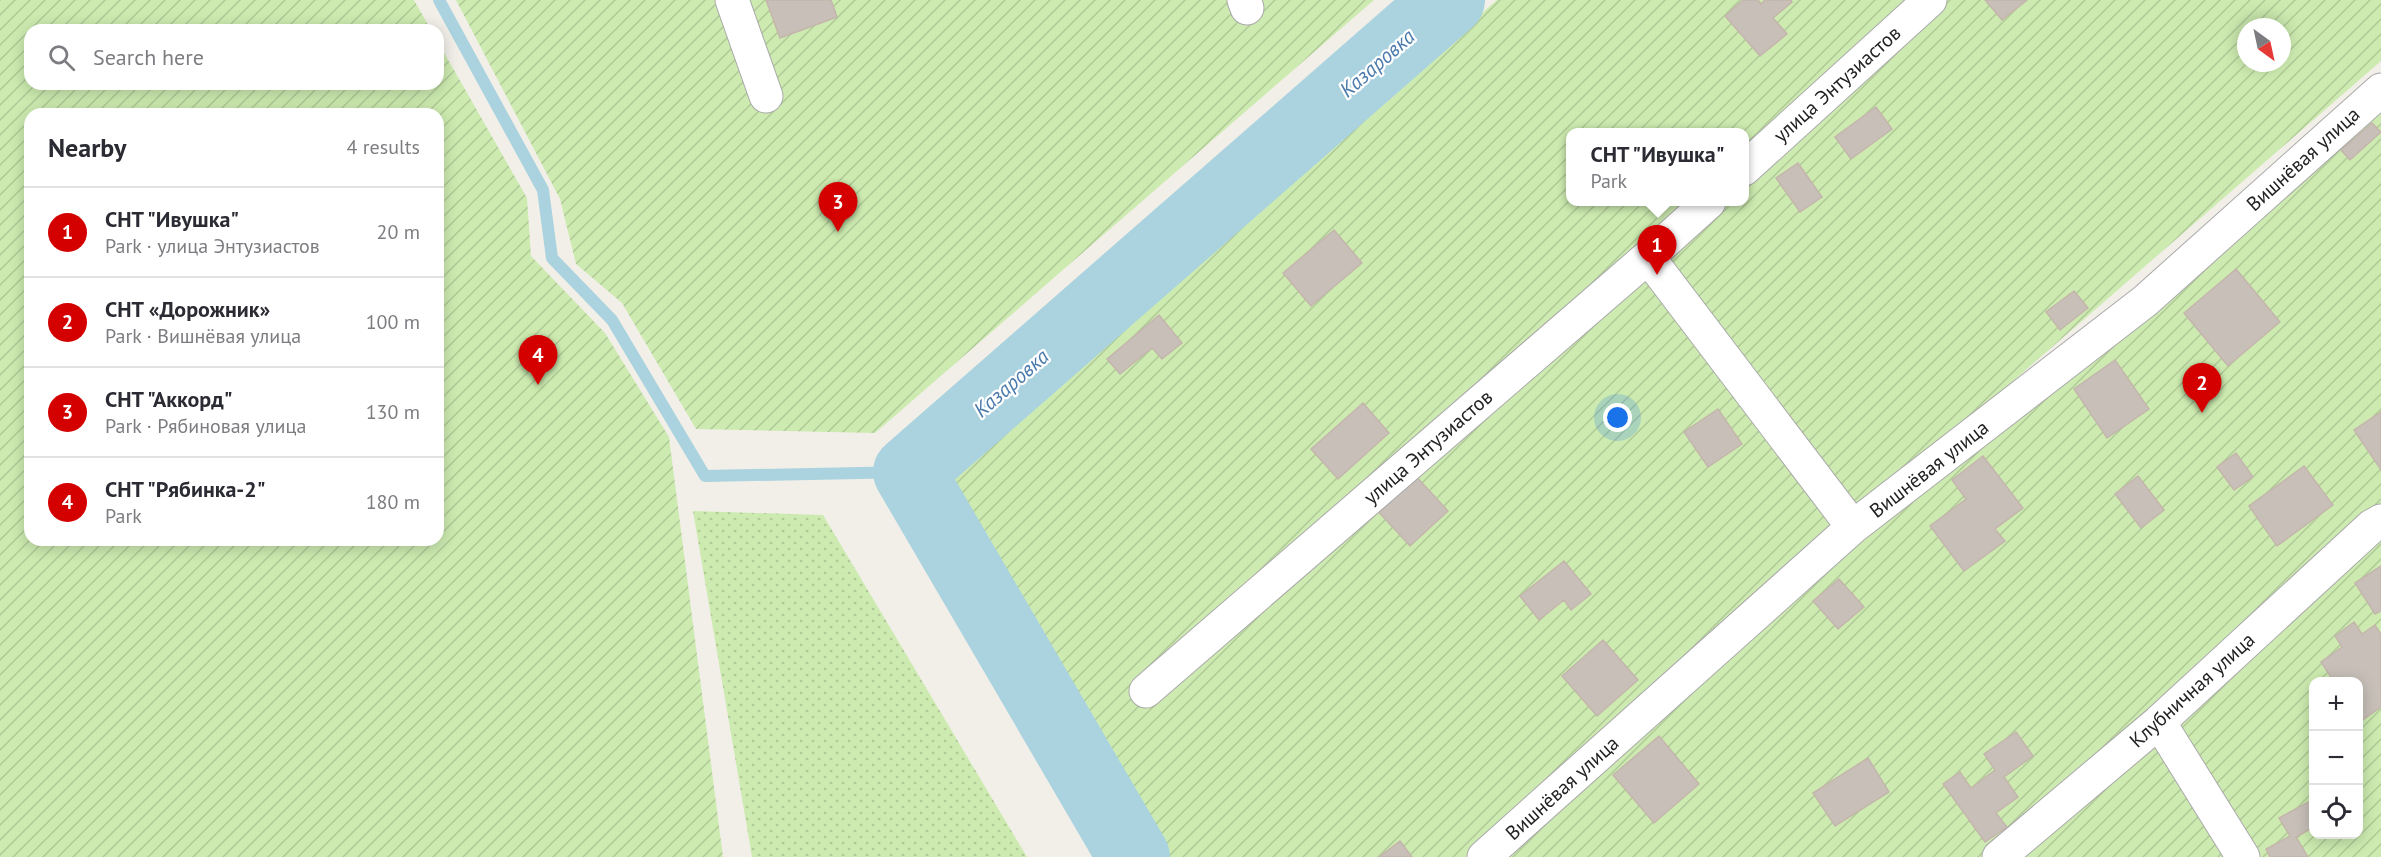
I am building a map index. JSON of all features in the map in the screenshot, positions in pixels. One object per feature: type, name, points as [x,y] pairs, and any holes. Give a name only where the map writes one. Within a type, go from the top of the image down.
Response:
[{"type":"street","points":[[732,0],[766,96]]},
{"type":"street","name":"улица Энтузиастов","points":[[1749,164],[1930,0]]},
{"type":"street","name":"Вишнёвая улица","points":[[1484,857],[1853,527],[2145,302],[2381,90]]},
{"type":"street","name":"улица Энтузиастов","points":[[1146,691],[1648,257],[1703,206]]},
{"type":"street","points":[[1648,257],[1853,527]]},
{"type":"street","name":"Клубничная улица","points":[[1999,857],[2378,530]]},
{"type":"street","points":[[2158,722],[2243,857]]},
{"type":"green space","points":[[0,0],[414,0],[428,24],[24,24],[24,90],[444,90],[444,53],[527,198],[531,256],[605,333],[669,437],[723,857],[0,857]]},
{"type":"green space","points":[[456,0],[1374,0],[875,433],[696,429],[622,303],[576,264],[560,199]]},
{"type":"green space","points":[[1497,0],[2381,0],[2381,61],[1466,857],[1150,857],[934,488]]},
{"type":"green space","points":[[2381,112],[2381,857],[1497,857],[1838,561],[2209,264]]},
{"type":"green space","points":[[693,511],[823,515],[1027,857],[752,857]]},
{"type":"building","points":[[766,0],[831,0],[837,17],[780,38]]},
{"type":"building","points":[[1743,0],[1758,0],[1761,4],[1765,0],[1791,0],[1792,2],[1773,18],[1787,34],[1760,56],[1725,16]]},
{"type":"building","points":[[1985,0],[2027,0],[2002,20]]},
{"type":"building","points":[[1876,107],[1892,129],[1851,159],[1835,137]]},
{"type":"building","points":[[2372,123],[2381,132],[2350,160],[2341,150]]},
{"type":"building","points":[[1798,163],[1822,197],[1800,212],[1776,178]]},
{"type":"building","points":[[1334,230],[1362,263],[1311,306],[1283,273]]},
{"type":"building","points":[[2236,269],[2280,322],[2228,366],[2184,313]]},
{"type":"building","points":[[2074,291],[2088,308],[2060,330],[2046,312]]},
{"type":"building","points":[[1159,315],[1182,343],[1162,359],[1152,348],[1120,374],[1107,359]]},
{"type":"building","points":[[2115,360],[2149,409],[2107,438],[2074,389]]},
{"type":"building","points":[[1363,403],[1389,433],[1338,479],[1311,449]]},
{"type":"building","points":[[1718,409],[1742,444],[1708,467],[1684,432]]},
{"type":"building","points":[[2381,412],[2381,470],[2354,430]]},
{"type":"building","points":[[2236,453],[2253,477],[2234,490],[2217,467]]},
{"type":"building","points":[[1983,456],[2023,508],[1995,529],[2005,541],[1964,571],[1930,526],[1966,499],[1952,480]]},
{"type":"building","points":[[2304,466],[2333,505],[2277,546],[2249,506]]},
{"type":"building","points":[[1413,473],[1448,511],[1410,546],[1375,508]]},
{"type":"building","points":[[2138,476],[2164,510],[2141,528],[2115,494]]},
{"type":"building","points":[[1564,561],[1591,594],[1571,610],[1564,600],[1539,620],[1520,596]]},
{"type":"building","points":[[2381,566],[2381,611],[2375,614],[2355,583]]},
{"type":"building","points":[[1839,579],[1864,607],[1838,629],[1813,601]]},
{"type":"building","points":[[2354,622],[2362,634],[2375,625],[2381,634],[2381,707],[2363,720],[2363,677],[2331,677],[2321,662],[2342,647],[2335,636]]},
{"type":"building","points":[[1603,640],[1638,680],[1597,716],[1562,676]]},
{"type":"building","points":[[2016,732],[2033,756],[2004,777],[2018,797],[1996,813],[2007,827],[1985,842],[1943,784],[1960,772],[1971,788],[1995,770],[1984,754]]},
{"type":"building","points":[[1659,736],[1699,784],[1654,823],[1613,775]]},
{"type":"building","points":[[1868,758],[1889,792],[1835,826],[1813,793]]},
{"type":"building","points":[[2309,802],[2309,830],[2296,837],[2308,857],[2270,857],[2266,849],[2290,836],[2279,818]]},
{"type":"building","points":[[1400,841],[1412,857],[1379,857]]},
{"type":"waterway","points":[[439,0],[543,190],[552,258],[612,320],[705,476],[909,472]]},
{"type":"waterway","name":"Казаровка","points":[[1134,857],[909,472],[1449,0]]},
{"type":"place","name":"СНТ \"Аккорд\"","points":[[838,232]]},
{"type":"place","name":"СНТ \"Ивушка\"","points":[[1657,275]]},
{"type":"place","name":"СНТ \"Рябинка-2\"","points":[[538,385]]},
{"type":"place","name":"СНТ «Дорожник»","points":[[2202,413]]}]
